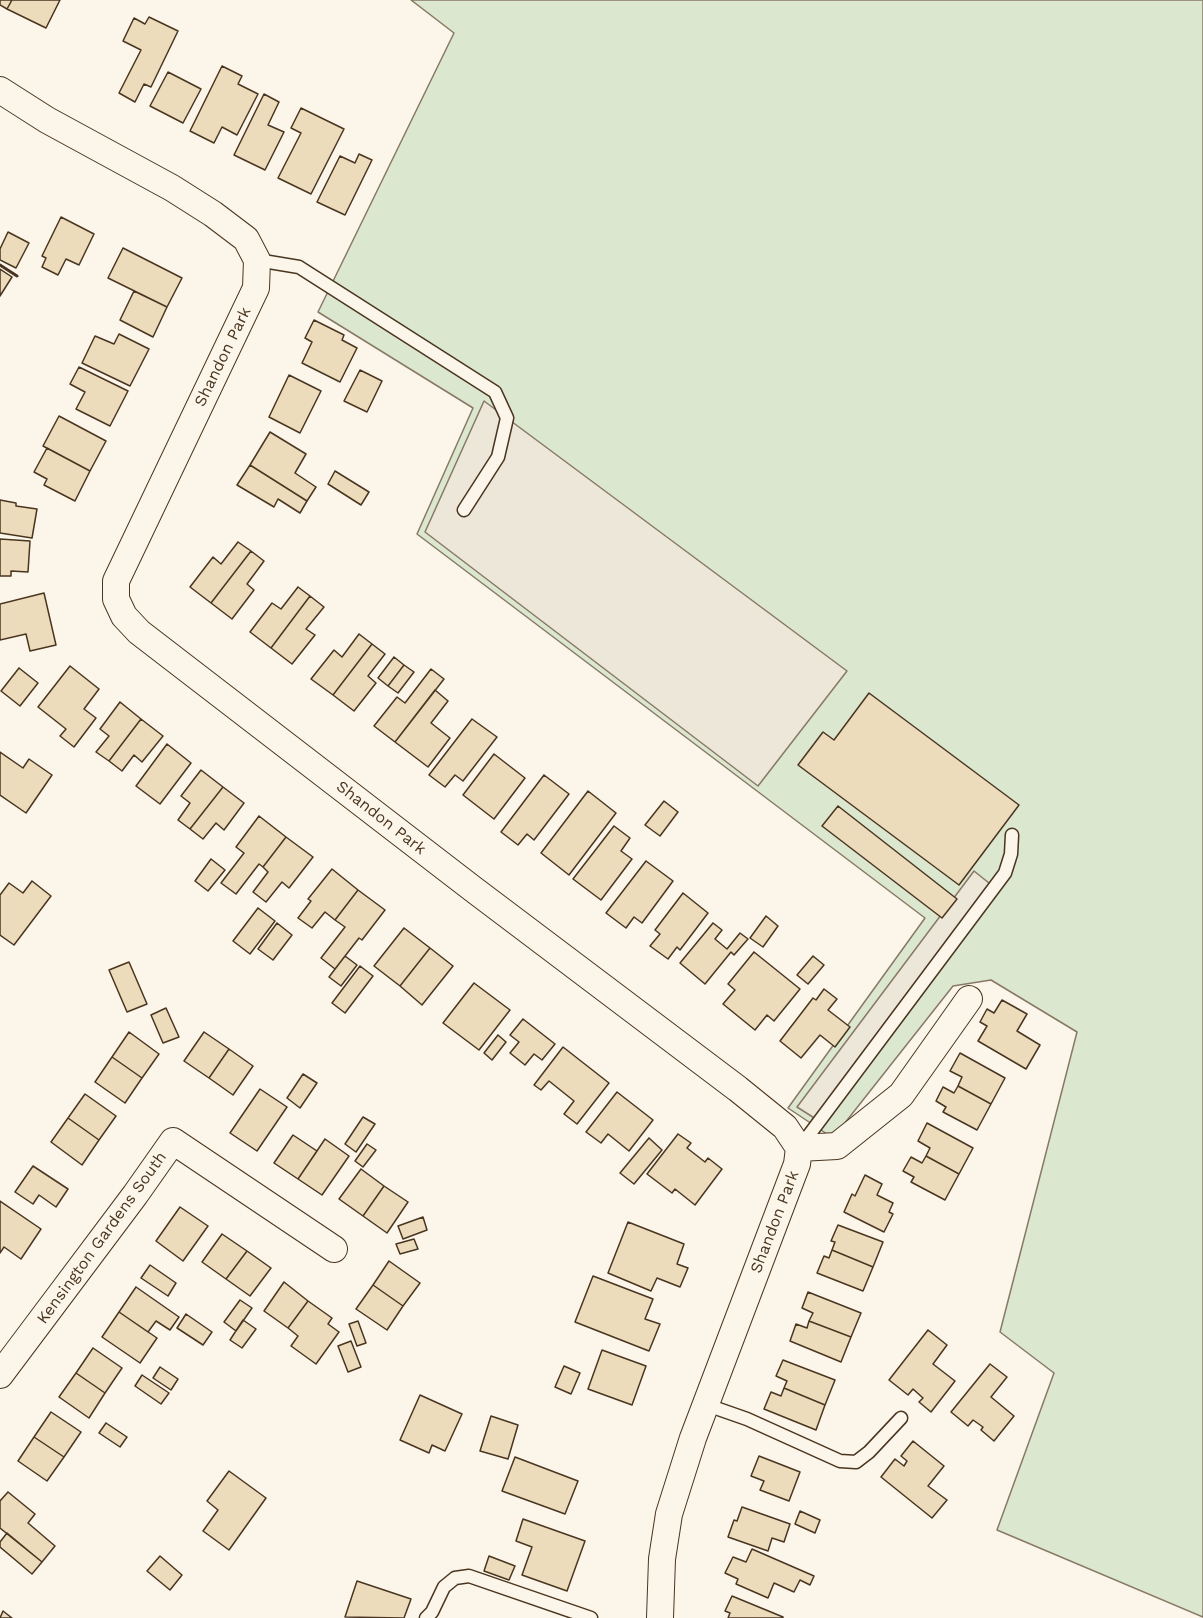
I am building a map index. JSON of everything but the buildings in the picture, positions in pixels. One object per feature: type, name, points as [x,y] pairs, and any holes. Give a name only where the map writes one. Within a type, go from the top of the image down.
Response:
[{"type":"street","points":[[0,90],[47,120],[172,188],[213,214],[246,239],[257,260]]},
{"type":"street","name":"Shandon Park","points":[[257,260],[256,288],[116,580],[117,599],[124,616],[139,632],[785,1126],[799,1148],[797,1164],[691,1443],[669,1514],[662,1559],[660,1618]]},
{"type":"street","points":[[799,1148],[837,1146],[902,1095],[969,999]]},
{"type":"street","name":"Kensington Gardens South","points":[[0,1375],[173,1141],[333,1249]]},
{"type":"lane","points":[[257,260],[299,267],[495,392],[507,418],[498,457],[464,510]]},
{"type":"lane","points":[[799,1148],[1005,873],[1011,854],[1012,835]]},
{"type":"lane","points":[[707,1405],[747,1419],[840,1461],[856,1462],[870,1452],[901,1418]]},
{"type":"lane","points":[[426,1618],[432,1612],[444,1587],[455,1578],[469,1576],[591,1618]]},
{"type":"green space","points":[[411,0],[1203,0],[1203,1617],[997,1530],[1054,1373],[1000,1332],[1077,1032],[991,980],[953,986],[833,1138],[788,1108],[925,918],[417,534],[473,408],[318,312],[454,33]]},
{"type":"shaded area","points":[[484,401],[847,671],[758,786],[425,532]]},
{"type":"shaded area","points":[[974,871],[994,887],[819,1121],[797,1107]]},
{"type":"wall","points":[[0,265],[17,276]]}]
